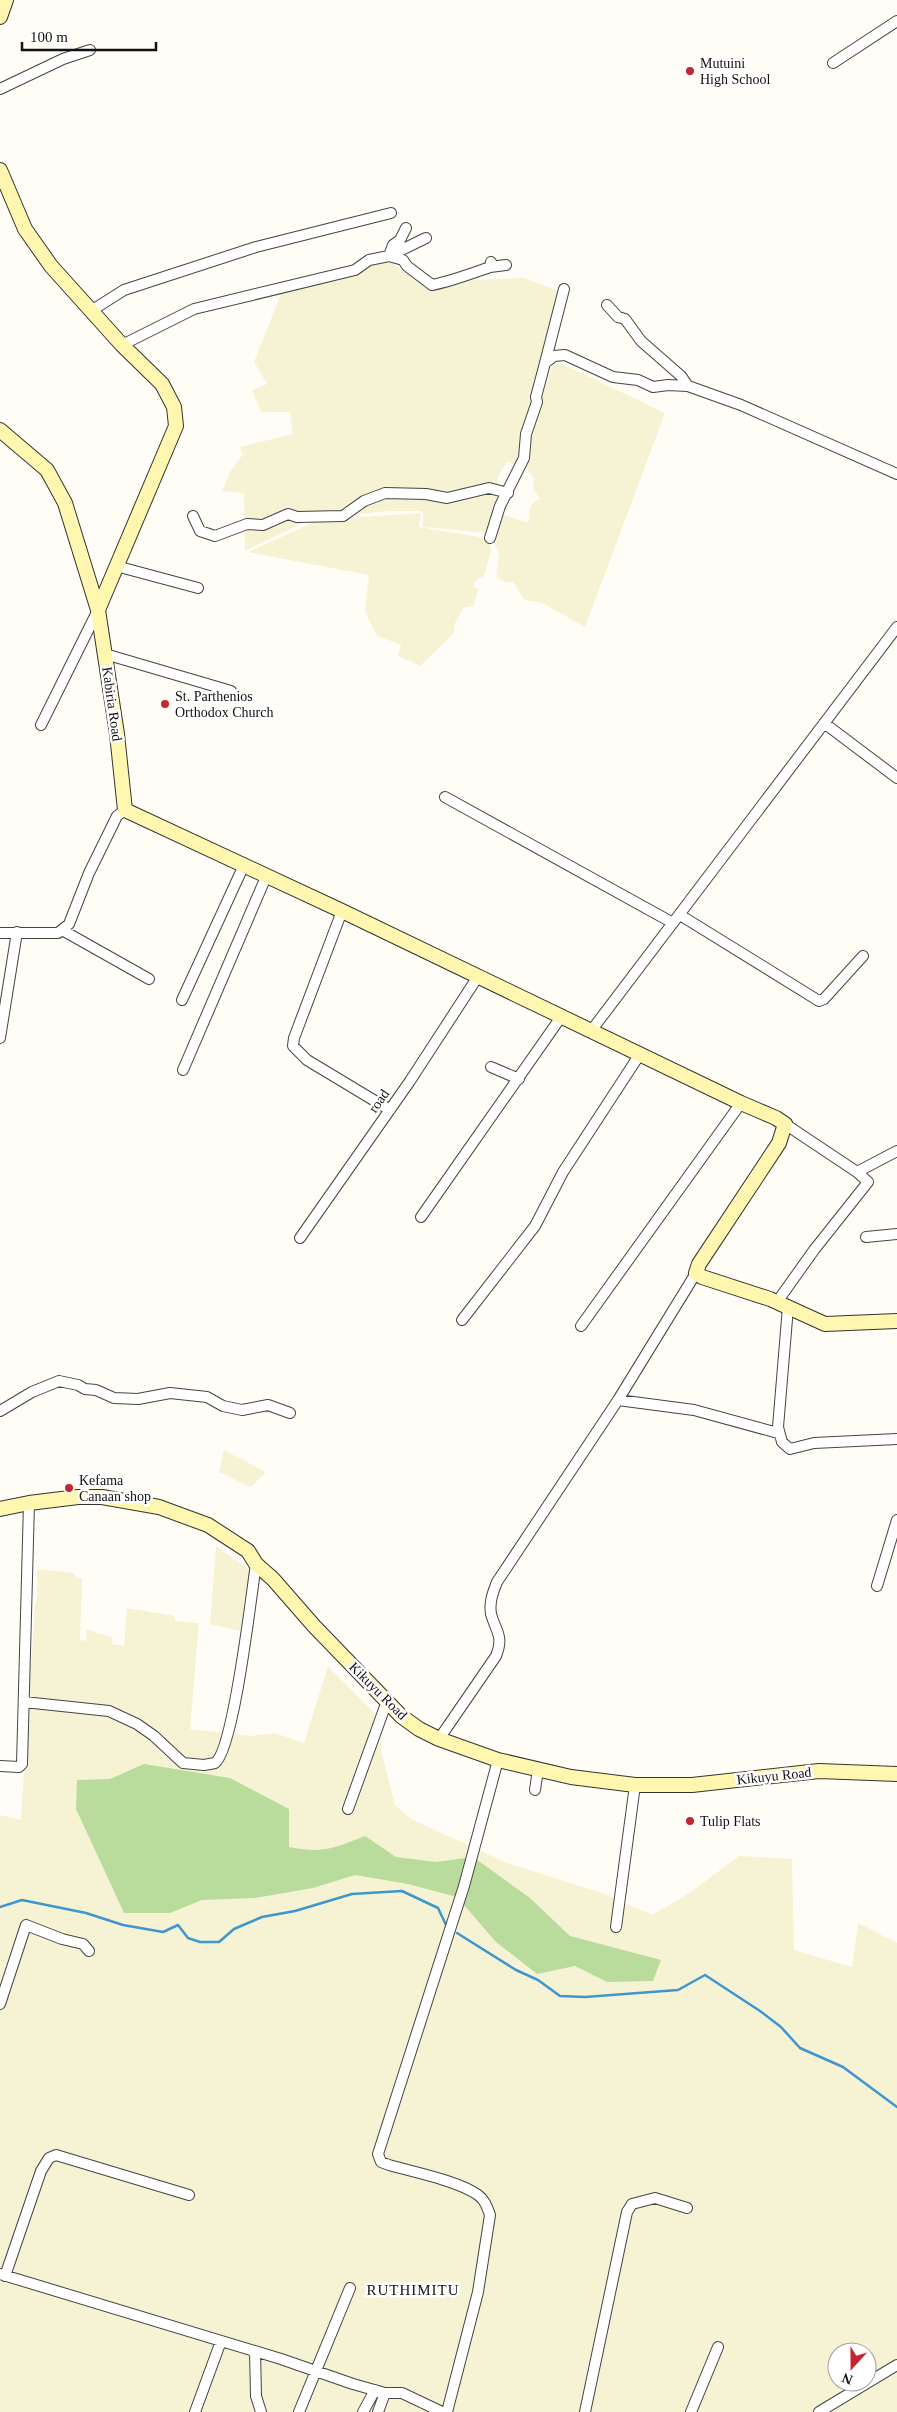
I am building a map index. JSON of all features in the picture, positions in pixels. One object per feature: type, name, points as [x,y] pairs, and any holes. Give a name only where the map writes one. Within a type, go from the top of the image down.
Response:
[{"type":"main road","points":[[0,17],[6,0]]},
{"type":"main road","points":[[0,170],[25,229],[51,266],[122,345],[162,384],[174,408],[176,426],[98,610]]},
{"type":"main road","name":"Kabiria Road","points":[[0,430],[47,470],[66,503],[98,610],[118,734],[125,810]]},
{"type":"main road","points":[[125,810],[342,911],[477,978],[776,1118],[785,1124],[779,1143],[699,1264],[696,1273],[702,1277],[783,1304],[825,1324],[897,1320]]},
{"type":"main road","name":"Kikuyu Road","points":[[0,1509],[78,1496],[102,1497],[159,1507],[208,1525],[248,1551],[256,1564],[273,1579],[314,1626],[401,1716],[419,1729],[439,1739],[498,1760],[571,1777],[635,1786],[692,1785],[819,1771],[897,1774]]},
{"type":"street","points":[[834,63],[897,21]]},
{"type":"street","points":[[0,90],[63,59],[90,50]]},
{"type":"street","points":[[91,311],[124,290],[143,283],[256,246],[391,212]]},
{"type":"street","points":[[389,256],[393,245],[400,240],[406,228]]},
{"type":"street","points":[[122,345],[194,309],[355,270],[369,260],[389,256],[426,238]]},
{"type":"street","points":[[389,256],[403,260],[416,274],[432,285],[445,283],[490,264],[506,265]]},
{"type":"street","points":[[490,538],[500,506],[524,458],[526,434],[537,402],[536,397],[564,289]]},
{"type":"street","points":[[607,305],[618,316],[625,319],[641,341],[681,376],[688,386]]},
{"type":"street","points":[[545,363],[554,356],[565,355],[613,377],[638,380],[653,387],[668,385],[688,386],[768,417],[806,436],[897,474]]},
{"type":"street","points":[[193,516],[200,531],[215,536],[248,524],[263,525],[288,514],[297,518],[343,516],[364,501],[385,493],[426,494],[447,498],[489,488],[508,493]]},
{"type":"street","points":[[116,566],[198,588]]},
{"type":"street","points":[[41,725],[98,610]]},
{"type":"street","points":[[591,1031],[897,627]]},
{"type":"street","points":[[105,654],[231,690]]},
{"type":"street","points":[[824,723],[897,778]]},
{"type":"street","points":[[445,797],[676,919],[818,1000],[824,999],[863,956]]},
{"type":"street","points":[[0,933],[58,933],[69,924],[89,873],[117,816],[125,810]]},
{"type":"street","points":[[182,1000],[244,865]]},
{"type":"street","points":[[183,1070],[266,877]]},
{"type":"street","points":[[342,911],[294,1038],[293,1046],[307,1060],[390,1110]]},
{"type":"street","points":[[62,930],[150,979]]},
{"type":"street","points":[[0,1038],[17,932]]},
{"type":"street","name":"road","points":[[300,1238],[390,1110],[477,978]]},
{"type":"street","points":[[421,1217],[519,1080],[561,1017]]},
{"type":"street","points":[[462,1320],[535,1226],[563,1172],[640,1054]]},
{"type":"street","points":[[491,1067],[519,1080]]},
{"type":"street","points":[[581,1326],[741,1103]]},
{"type":"street","points":[[785,1124],[857,1172],[867,1180],[868,1185],[814,1250],[783,1304],[778,1433],[782,1442],[790,1449],[814,1443],[897,1439]]},
{"type":"street","points":[[857,1172],[897,1152]]},
{"type":"street","points":[[866,1236],[897,1234]]},
{"type":"street","points":[[439,1739],[496,1656],[500,1646],[500,1636],[491,1612],[491,1598],[497,1582],[618,1400],[696,1273]]},
{"type":"street","points":[[0,1410],[32,1392],[60,1381],[78,1385],[85,1389],[96,1390],[114,1398],[138,1399],[170,1393],[207,1397],[223,1406],[242,1410],[268,1405],[290,1413]]},
{"type":"street","points":[[618,1400],[694,1410],[778,1433]]},
{"type":"street","points":[[0,1766],[19,1767],[22,1764],[29,1503]]},
{"type":"street","points":[[876,1586],[897,1520]]},
{"type":"street","points":[[24,1702],[108,1711],[128,1718],[143,1728],[182,1762],[204,1765],[215,1763],[223,1753],[231,1722],[256,1564]]},
{"type":"street","points":[[348,1809],[387,1701]]},
{"type":"street","points":[[447,2412],[478,2292],[490,2215],[486,2203],[478,2195],[461,2187],[388,2165],[381,2162],[378,2154],[464,1886],[498,1760]]},
{"type":"street","points":[[535,1790],[538,1769]]},
{"type":"street","points":[[616,1927],[635,1786]]},
{"type":"street","points":[[0,2004],[26,1925],[62,1939],[83,1944],[89,1951]]},
{"type":"street","points":[[189,2195],[56,2155],[52,2156],[41,2171],[3,2275],[255,2351],[380,2392],[402,2393],[442,2412]]},
{"type":"street","points":[[585,2412],[627,2212],[632,2204],[655,2198],[687,2208]]},
{"type":"street","points":[[299,2412],[350,2288]]},
{"type":"street","points":[[195,2412],[221,2341]]},
{"type":"street","points":[[691,2412],[718,2347]]},
{"type":"street","points":[[255,2351],[256,2396],[261,2412]]},
{"type":"street","points":[[819,2412],[897,2365]]},
{"type":"street","points":[[363,2412],[380,2392]]},
{"type":"street","points":[[378,2412],[380,2392]]},
{"type":"shaded area","points":[[372,261],[390,262],[427,287],[455,281],[524,278],[561,292],[518,465],[507,462],[498,476],[498,486],[502,498],[486,533],[423,527],[423,513],[421,511],[386,511],[309,520],[245,551],[244,493],[222,491],[230,472],[243,454],[240,447],[293,434],[290,412],[261,412],[252,390],[267,384],[254,362],[281,294],[296,286]]},
{"type":"shaded area","points":[[554,360],[665,413],[585,627],[542,603],[524,600],[513,582],[506,583],[496,577],[499,553],[495,545],[495,528],[501,514],[525,522],[529,521],[530,507],[540,499],[533,489],[534,479],[525,466],[529,438]]},
{"type":"shaded area","points":[[421,513],[419,527],[485,538],[490,542],[491,551],[484,576],[477,579],[473,586],[478,589],[474,606],[463,608],[454,625],[455,628],[452,635],[420,666],[398,656],[401,645],[378,636],[375,632],[365,611],[369,575],[248,552],[319,520]]},
{"type":"shaded area","points":[[224,1450],[266,1472],[251,1487],[219,1472]]},
{"type":"shaded area","points":[[216,1546],[250,1570],[240,1631],[210,1624]]},
{"type":"shaded area","points":[[37,1569],[73,1573],[78,1578],[82,1578],[80,1640],[86,1641],[86,1629],[113,1638],[112,1644],[124,1646],[127,1608],[175,1616],[175,1621],[199,1623],[190,1729],[250,1736],[275,1733],[304,1743],[328,1666],[379,1718],[381,1750],[395,1805],[411,1819],[507,1863],[605,1894],[652,1915],[688,1894],[739,1856],[792,1859],[794,1950],[852,1967],[858,1923],[897,1943],[897,2412],[0,2412],[0,1815],[21,1820],[35,1604],[37,1599]]},
{"type":"green space","points":[[144,1764],[230,1778],[289,1809],[289,1847],[311,1850],[328,1849],[365,1836],[396,1857],[436,1862],[473,1857],[530,1898],[570,1936],[661,1960],[653,1981],[607,1982],[575,1966],[537,1974],[496,1942],[457,1897],[408,1884],[355,1875],[313,1888],[255,1898],[202,1900],[170,1913],[124,1913],[76,1809],[77,1780],[110,1779]]},
{"type":"waterway","points":[[0,1907],[22,1900],[86,1913],[123,1925],[163,1932],[178,1925],[188,1938],[200,1942],[219,1942],[234,1929],[262,1917],[295,1911],[352,1894],[402,1891],[438,1908],[447,1927]]},
{"type":"waterway","points":[[457,1933],[516,1970],[538,1980],[560,1996],[585,1997],[678,1990],[705,1975],[781,2027],[800,2048],[843,2067],[897,2107]]},
{"type":"place","name":"Mutuini High School","points":[[690,71]]},
{"type":"place","name":"St. Parthenios Orthodox Church","points":[[165,704]]},
{"type":"place","name":"Kefama Canaan shop","points":[[69,1488]]},
{"type":"place","name":"Tulip Flats","points":[[690,1821]]},
{"type":"district","name":"RUTHIMITU","points":[[413,2290]]}]
